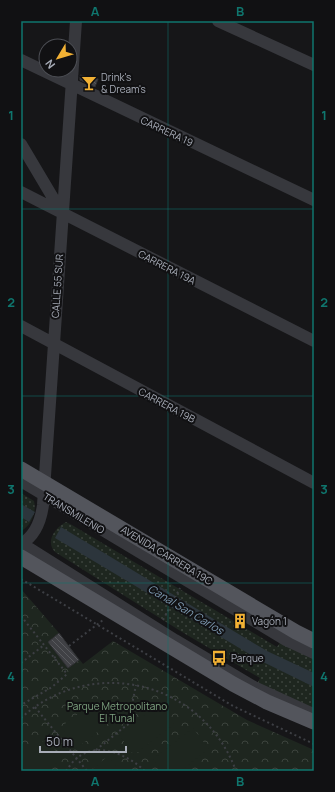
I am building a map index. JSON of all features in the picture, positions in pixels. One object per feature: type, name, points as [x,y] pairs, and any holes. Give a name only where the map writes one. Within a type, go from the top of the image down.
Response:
[{"type":"main road","name":"AVENIDA CARRERA 19C","points":[[21,469],[44,489],[314,641]]},
{"type":"main road","points":[[21,547],[112,612],[250,694],[314,722]]},
{"type":"street","name":"CALLE 55 SUR","points":[[21,547],[38,525],[42,512],[76,21]]},
{"type":"street","points":[[218,21],[314,65]]},
{"type":"street","name":"CARRERA 19","points":[[21,60],[314,200]]},
{"type":"street","points":[[21,144],[62,213]]},
{"type":"street","name":"CARRERA 19A","points":[[21,192],[314,341]]},
{"type":"street","name":"CARRERA 19B","points":[[21,326],[314,483]]},
{"type":"street","name":"TRANSMILENIO","points":[[21,481],[44,489],[286,640],[314,653]]},
{"type":"street","points":[[21,547],[248,683],[314,714]]},
{"type":"path","points":[[21,579],[233,706],[314,744]]},
{"type":"path","points":[[162,622],[181,586]]},
{"type":"path","points":[[69,646],[112,612]]},
{"type":"path","points":[[21,616],[67,674],[52,687],[21,705]]},
{"type":"path","points":[[21,664],[44,645]]},
{"type":"path","points":[[54,658],[58,655]]},
{"type":"path","points":[[21,718],[34,707],[53,695],[82,685],[113,682],[154,689],[172,697],[198,715],[219,738],[236,771]]},
{"type":"path","points":[[95,751],[128,724],[136,685]]},
{"type":"path","points":[[34,707],[77,758],[86,771]]},
{"type":"path","points":[[66,771],[77,758],[88,752],[104,750],[121,754],[143,770]]},
{"type":"green space","points":[[21,493],[34,501],[35,510],[28,526],[21,531]]},
{"type":"green space","points":[[66,522],[277,647],[281,641],[314,656],[314,710],[257,684],[260,678],[182,632],[55,552],[52,548],[51,539],[55,531]]},
{"type":"green space","name":"Parque Metropolitano El Tunal","points":[[21,589],[59,633],[83,664],[113,641],[247,720],[314,750],[314,771],[21,771]]},
{"type":"green space","points":[[100,697],[115,718],[77,748],[61,727]]},
{"type":"green space","points":[[158,704],[174,724],[134,755],[119,735]]},
{"type":"green space","points":[[193,728],[209,749],[180,771],[162,771],[153,759]]},
{"type":"green space","points":[[46,739],[62,759],[47,771],[21,771],[21,759]]},
{"type":"green space","points":[[108,756],[120,771],[90,771]]},
{"type":"water","points":[[21,504],[35,512],[29,522],[21,517]]},
{"type":"water","name":"Canal San Carlos","points":[[61,527],[267,651],[314,673],[314,687],[261,661],[55,538]]},
{"type":"building","name":"Drink's & Dream's","points":[[80,75],[98,79],[95,87],[80,80]]},
{"type":"building","points":[[59,633],[79,660],[68,668],[48,642]]},
{"type":"place","name":"Drink's & Dream's","points":[[89,83]]},
{"type":"place","name":"Vagón 1","points":[[240,621]]},
{"type":"place","name":"Parque","points":[[219,658]]}]
